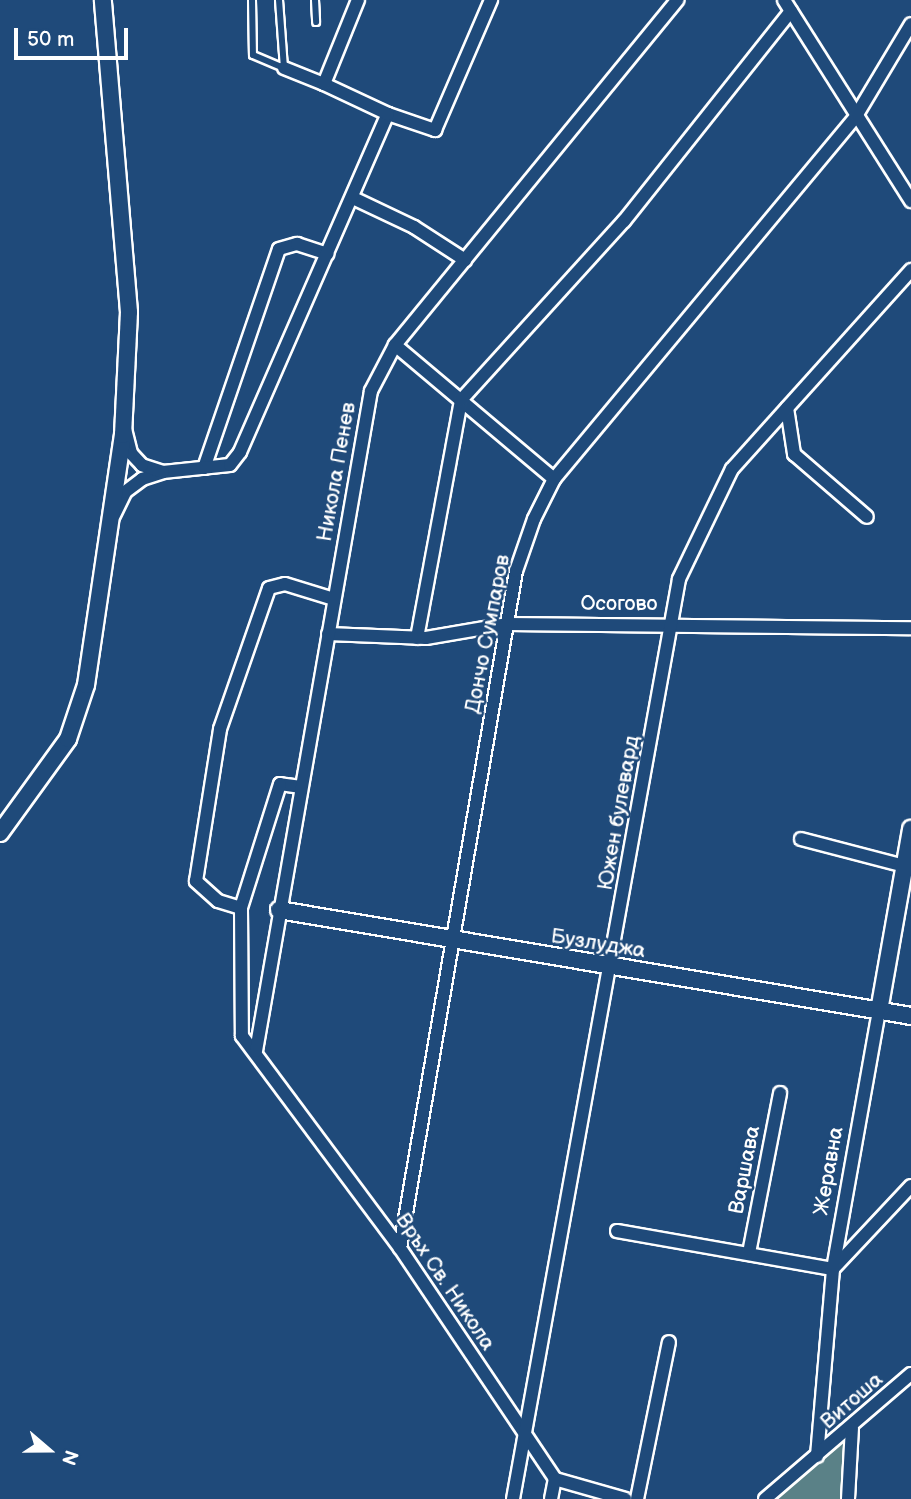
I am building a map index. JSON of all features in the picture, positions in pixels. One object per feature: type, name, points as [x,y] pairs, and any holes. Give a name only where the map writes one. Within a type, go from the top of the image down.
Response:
[{"type":"street","points":[[0,833],[68,739],[86,685],[123,426],[129,312],[103,0]]},
{"type":"street","points":[[324,84],[358,0]]},
{"type":"street","points":[[284,68],[388,114],[435,130],[491,0]]},
{"type":"street","name":"Никола Пенев","points":[[256,1051],[371,391],[395,345],[677,0]]},
{"type":"street","points":[[418,638],[461,400],[624,221],[787,6],[911,201]]},
{"type":"street","name":"Дончо Сумпаров","points":[[400,1248],[456,942],[516,571],[554,479],[856,116],[911,24]]},
{"type":"street","points":[[109,526],[125,492],[142,479],[163,472],[230,465],[240,452],[388,114]]},
{"type":"street","points":[[353,198],[414,227],[464,260]]},
{"type":"street","points":[[204,468],[279,249],[297,244],[327,254]]},
{"type":"street","name":"Южен булевард","points":[[513,1499],[612,967],[679,579],[732,469],[911,270]]},
{"type":"street","points":[[395,345],[554,479]]},
{"type":"street","points":[[787,408],[794,454],[867,517]]},
{"type":"street","points":[[123,426],[131,453],[142,465],[163,472]]},
{"type":"street","points":[[241,908],[218,901],[196,881],[220,729],[269,588],[285,584],[334,599]]},
{"type":"street","name":"Осогово","points":[[328,634],[418,638],[508,624],[672,623],[911,628]]},
{"type":"street","name":"Връх Св. Никола","points":[[301,787],[280,784],[241,908],[242,1036],[256,1051],[400,1248],[555,1479]]},
{"type":"street","name":"Жеравна","points":[[817,1455],[833,1269],[911,830]]},
{"type":"street","points":[[801,839],[905,866]]},
{"type":"street","name":"Бузлуджа","points":[[279,910],[456,942],[911,1016]]},
{"type":"street","name":"Варшава","points":[[749,1253],[780,1093]]},
{"type":"street","points":[[617,1231],[833,1269],[911,1186]]},
{"type":"street","points":[[637,1499],[669,1342]]},
{"type":"street","name":"Витоша","points":[[817,1455],[852,1428],[911,1374]]},
{"type":"street","points":[[849,1499],[852,1428]]},
{"type":"street","points":[[765,1499],[817,1455]]},
{"type":"street","points":[[551,1499],[555,1479],[625,1499]]},
{"type":"lane","points":[[252,0],[253,55],[284,68],[279,0]]},
{"type":"lane","points":[[315,0],[316,22]]},
{"type":"green space","points":[[845,1441],[842,1499],[775,1499]]}]
